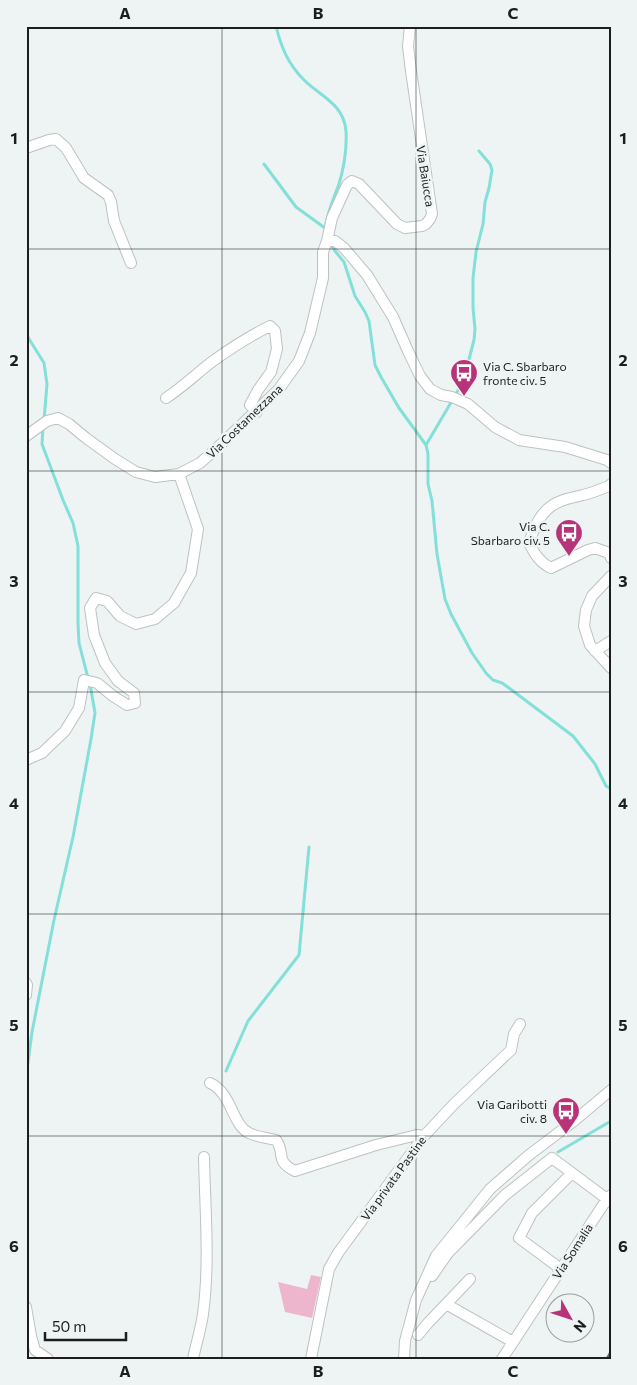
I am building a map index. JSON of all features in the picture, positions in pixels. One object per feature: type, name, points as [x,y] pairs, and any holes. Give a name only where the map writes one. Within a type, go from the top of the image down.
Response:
[{"type":"street","name":"Via Baiucca","points":[[328,241],[332,218],[347,185],[352,181],[359,184],[397,224],[405,228],[426,224],[432,214],[408,46],[410,26]]},
{"type":"street","points":[[26,148],[56,139],[62,144],[84,178],[108,195],[114,221],[131,263]]},
{"type":"street","name":"Via Costamezzana","points":[[26,436],[47,421],[58,418],[136,472],[155,477],[179,474],[200,463],[257,412],[279,389],[299,361],[310,333],[323,278],[323,252],[328,241]]},
{"type":"street","points":[[328,241],[335,241],[344,248],[366,275],[393,317],[420,376],[430,389],[441,395],[452,397],[468,404],[495,427],[519,440],[565,447],[611,462]]},
{"type":"street","points":[[166,398],[184,386],[212,362],[251,335],[270,326],[275,331],[277,349],[271,372],[250,405],[257,412]]},
{"type":"street","points":[[26,760],[42,753],[65,731],[79,708],[84,680],[97,683],[127,705],[136,703],[134,693],[118,681],[105,663],[94,634],[90,608],[96,598],[107,601],[120,616],[136,624],[154,619],[174,603],[191,573],[198,529],[179,474]]},
{"type":"street","points":[[611,484],[582,496],[562,500],[549,507],[540,516],[529,543],[543,564],[551,568],[596,548],[609,553],[611,558]]},
{"type":"street","points":[[609,580],[592,596],[586,610],[584,626],[590,645],[611,668]]},
{"type":"street","points":[[595,651],[611,641]]},
{"type":"street","points":[[26,983],[26,995]]},
{"type":"street","name":"Via privata Pastine","points":[[311,1359],[330,1269],[338,1253],[424,1136],[454,1104],[511,1050],[514,1034],[520,1024]]},
{"type":"street","points":[[210,1083],[226,1098],[241,1127],[248,1133],[276,1140],[279,1144],[281,1160],[295,1171],[376,1145],[417,1135],[424,1136]]},
{"type":"street","points":[[404,1359],[405,1341],[416,1300],[436,1256],[490,1190],[529,1155],[611,1090]]},
{"type":"street","points":[[193,1359],[203,1317],[208,1251],[205,1226],[204,1157]]},
{"type":"street","points":[[416,1300],[448,1253],[505,1195],[552,1158],[609,1199]]},
{"type":"street","points":[[560,1270],[519,1238],[532,1213],[572,1173]]},
{"type":"street","name":"Via Somalia","points":[[502,1359],[609,1199]]},
{"type":"street","points":[[418,1335],[470,1279]]},
{"type":"street","points":[[446,1304],[513,1342]]},
{"type":"street","points":[[26,1306],[30,1336],[35,1350],[48,1359]]},
{"type":"shaded area","points":[[311,1275],[321,1277],[312,1318],[285,1312],[278,1282],[307,1289]]},
{"type":"waterway","points":[[276,26],[289,61],[310,86],[336,107],[344,122],[346,131],[344,165],[326,224]]},
{"type":"waterway","points":[[426,445],[463,382],[474,340],[473,278],[476,252],[483,224],[485,202],[492,170],[490,164],[479,151]]},
{"type":"waterway","points":[[264,164],[296,207],[325,228]]},
{"type":"waterway","points":[[331,244],[344,262],[355,296],[369,321],[375,365],[399,408],[426,445],[428,454],[428,484],[432,501],[437,554],[445,599],[451,614],[472,653],[486,673],[493,680],[502,683],[573,736],[595,764],[606,786],[611,789]]},
{"type":"waterway","points":[[26,334],[44,363],[47,384],[44,420]]},
{"type":"waterway","points":[[43,426],[42,444],[73,523],[78,546],[79,643],[88,678]]},
{"type":"waterway","points":[[26,1077],[32,1032],[54,920],[73,837],[91,739],[95,713],[90,684]]},
{"type":"waterway","points":[[226,1071],[248,1021],[299,955],[309,847]]},
{"type":"waterway","points":[[558,1152],[611,1121]]},
{"type":"railway","points":[[607,1359],[611,1352]]},
{"type":"place","name":"Via C. Sbarbaro fronte civ. 5","points":[[464,397]]},
{"type":"place","name":"Via C. Sbarbaro civ. 5","points":[[569,557]]},
{"type":"place","name":"Via Garibotti civ. 8","points":[[566,1135]]}]
